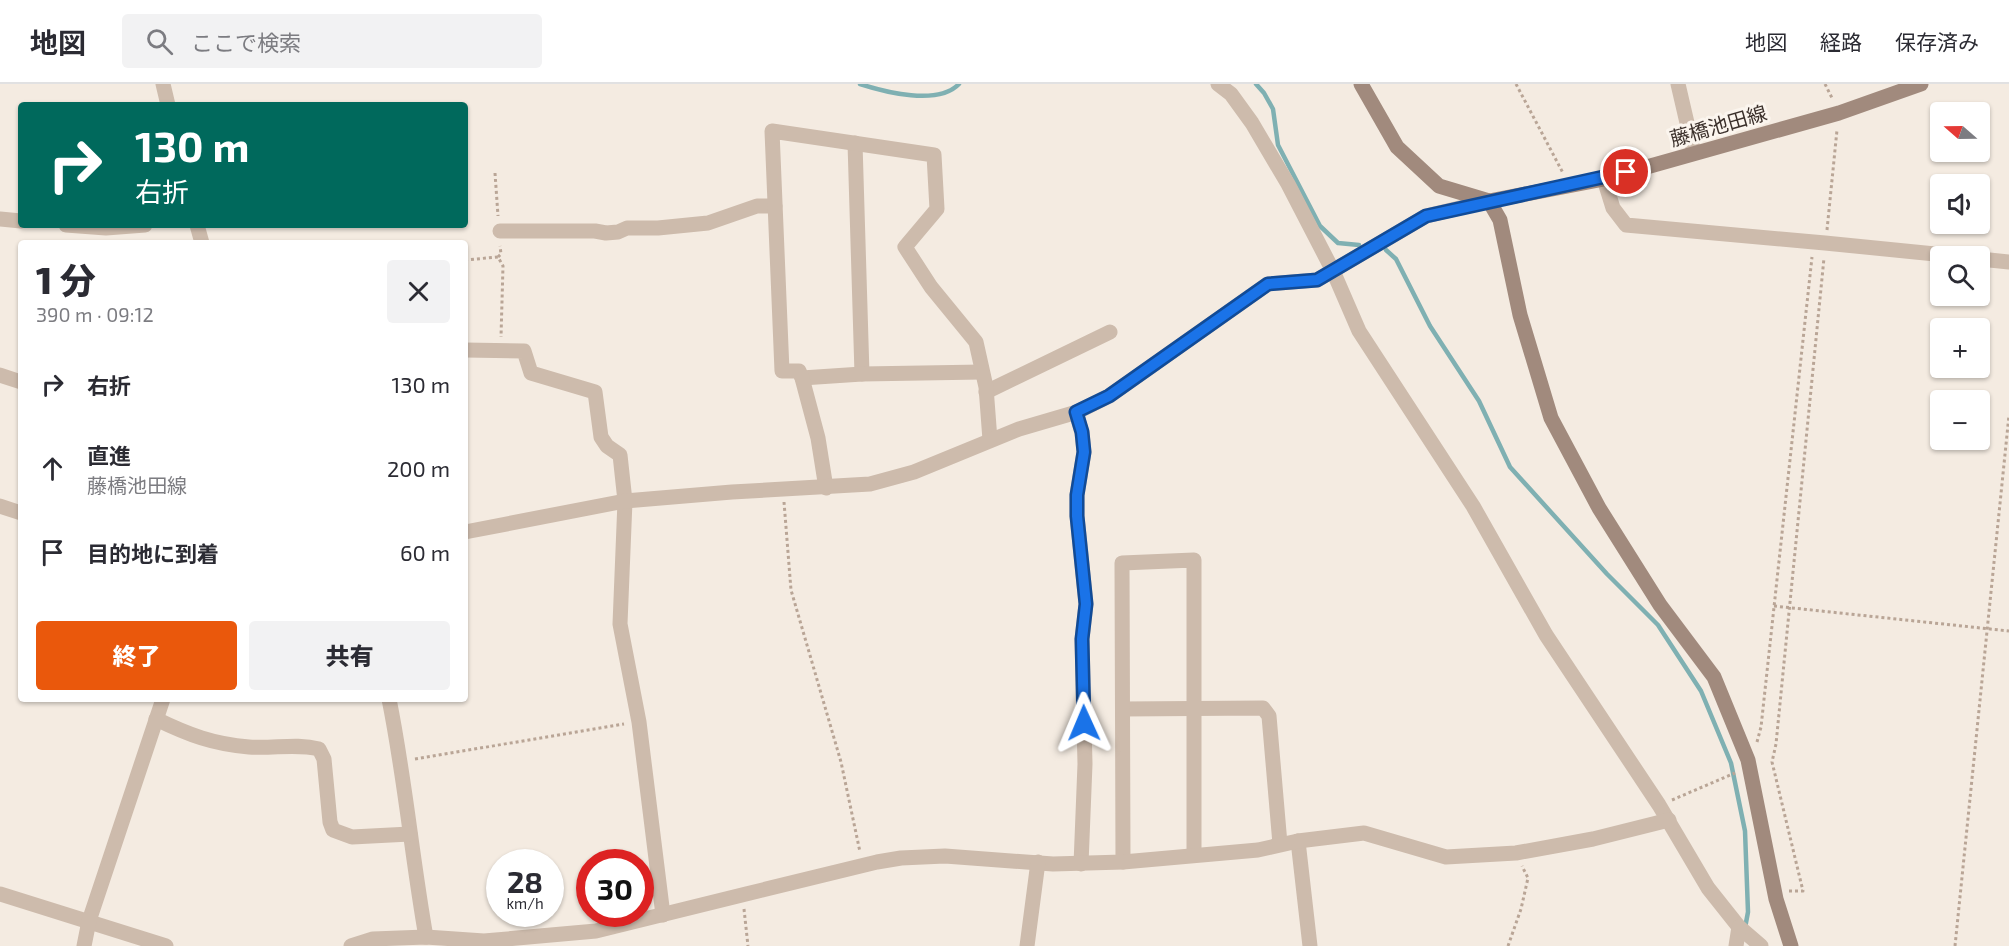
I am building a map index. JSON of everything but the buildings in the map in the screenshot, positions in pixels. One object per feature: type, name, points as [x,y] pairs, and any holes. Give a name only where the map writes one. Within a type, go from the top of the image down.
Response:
[{"type":"street","points":[[163,84],[167,102]]},
{"type":"street","points":[[1218,84],[1231,94],[1252,123],[1288,184],[1333,271],[1359,331],[1473,506],[1546,635],[1669,820],[1708,888],[1739,927],[1761,946]]},
{"type":"street","name":"藤橋池田線","points":[[1361,84],[1397,147],[1439,186],[1489,201],[1604,179],[1839,113],[1921,84]]},
{"type":"street","points":[[1678,84],[1694,153]]},
{"type":"street","points":[[826,488],[818,438],[802,378],[799,371],[782,371],[772,131],[933,155],[937,209],[905,247],[931,287],[976,342],[986,392],[990,440]]},
{"type":"street","points":[[855,144],[862,374]]},
{"type":"street","points":[[1604,179],[1612,208],[1626,225],[1930,253]]},
{"type":"street","points":[[468,531],[625,501],[870,484],[903,475],[1019,429],[1076,412],[1109,396],[1268,284],[1317,280],[1426,216],[1489,201],[1500,220],[1520,315],[1551,418],[1599,508],[1660,605],[1714,677],[1750,763],[1775,892],[1791,946]]},
{"type":"street","points":[[500,231],[606,233],[627,228],[658,228],[708,223],[756,206],[775,206]]},
{"type":"street","points":[[0,219],[18,221]]},
{"type":"street","points":[[1990,260],[2009,262]]},
{"type":"street","points":[[986,392],[1110,332]]},
{"type":"street","points":[[468,350],[524,351],[531,374],[595,392],[601,437],[607,446],[620,455],[625,501],[620,624],[639,722],[663,915]]},
{"type":"street","points":[[802,378],[862,374],[982,372]]},
{"type":"street","points":[[0,375],[18,381]]},
{"type":"street","points":[[1076,412],[1082,432],[1084,452],[1077,495],[1086,604],[1082,639],[1085,764],[1082,864]]},
{"type":"street","points":[[0,506],[18,512]]},
{"type":"street","points":[[1123,862],[1122,563],[1194,560],[1194,855]]},
{"type":"street","points":[[84,946],[89,921],[162,702]]},
{"type":"street","points":[[390,702],[401,761],[426,937]]},
{"type":"street","points":[[1123,709],[1263,708],[1269,716],[1280,844]]},
{"type":"street","points":[[156,719],[204,740],[251,747],[303,745],[319,749],[324,759],[330,822],[333,830],[352,837],[410,834]]},
{"type":"street","points":[[351,946],[373,939],[426,937],[484,941],[596,932],[743,894],[902,858],[945,856],[1082,864],[1123,862],[1258,850],[1280,844],[1364,833],[1446,857],[1516,853],[1593,839],[1669,820]]},
{"type":"street","points":[[1298,842],[1310,946]]},
{"type":"street","points":[[1028,946],[1038,862]]},
{"type":"street","points":[[0,894],[166,946]]},
{"type":"street","points":[[1736,946],[1739,927]]},
{"type":"path","points":[[1516,84],[1570,185]]},
{"type":"path","points":[[1659,805],[1750,763],[1761,728],[1819,242],[1839,113],[1825,84]]},
{"type":"path","points":[[1775,892],[1803,891],[1772,762],[1776,744],[1790,607],[1819,242]]},
{"type":"path","points":[[468,261],[498,257],[503,266],[503,311],[499,351]]},
{"type":"path","points":[[1955,946],[2009,415]]},
{"type":"path","points":[[783,490],[791,590],[841,762],[863,866]]},
{"type":"path","points":[[1774,606],[2009,631]]},
{"type":"path","points":[[401,761],[639,722]]},
{"type":"path","points":[[1508,946],[1521,909],[1528,879],[1516,853]]},
{"type":"path","points":[[743,894],[748,946]]},
{"type":"waterway","points":[[860,84],[897,93],[925,96],[950,91],[959,84]]},
{"type":"waterway","points":[[1256,84],[1273,109],[1278,145],[1320,226],[1338,243],[1359,245]]},
{"type":"waterway","points":[[1386,250],[1396,259],[1430,326],[1479,401],[1510,467],[1607,574],[1658,625],[1701,691],[1731,763],[1745,831],[1748,912],[1745,928]]},
{"type":"route","points":[[1084,723],[1082,639],[1086,604],[1077,516],[1077,495],[1084,452],[1082,432],[1076,412],[1109,396],[1268,284],[1317,280],[1426,216],[1489,201],[1604,179],[1626,172]]}]
